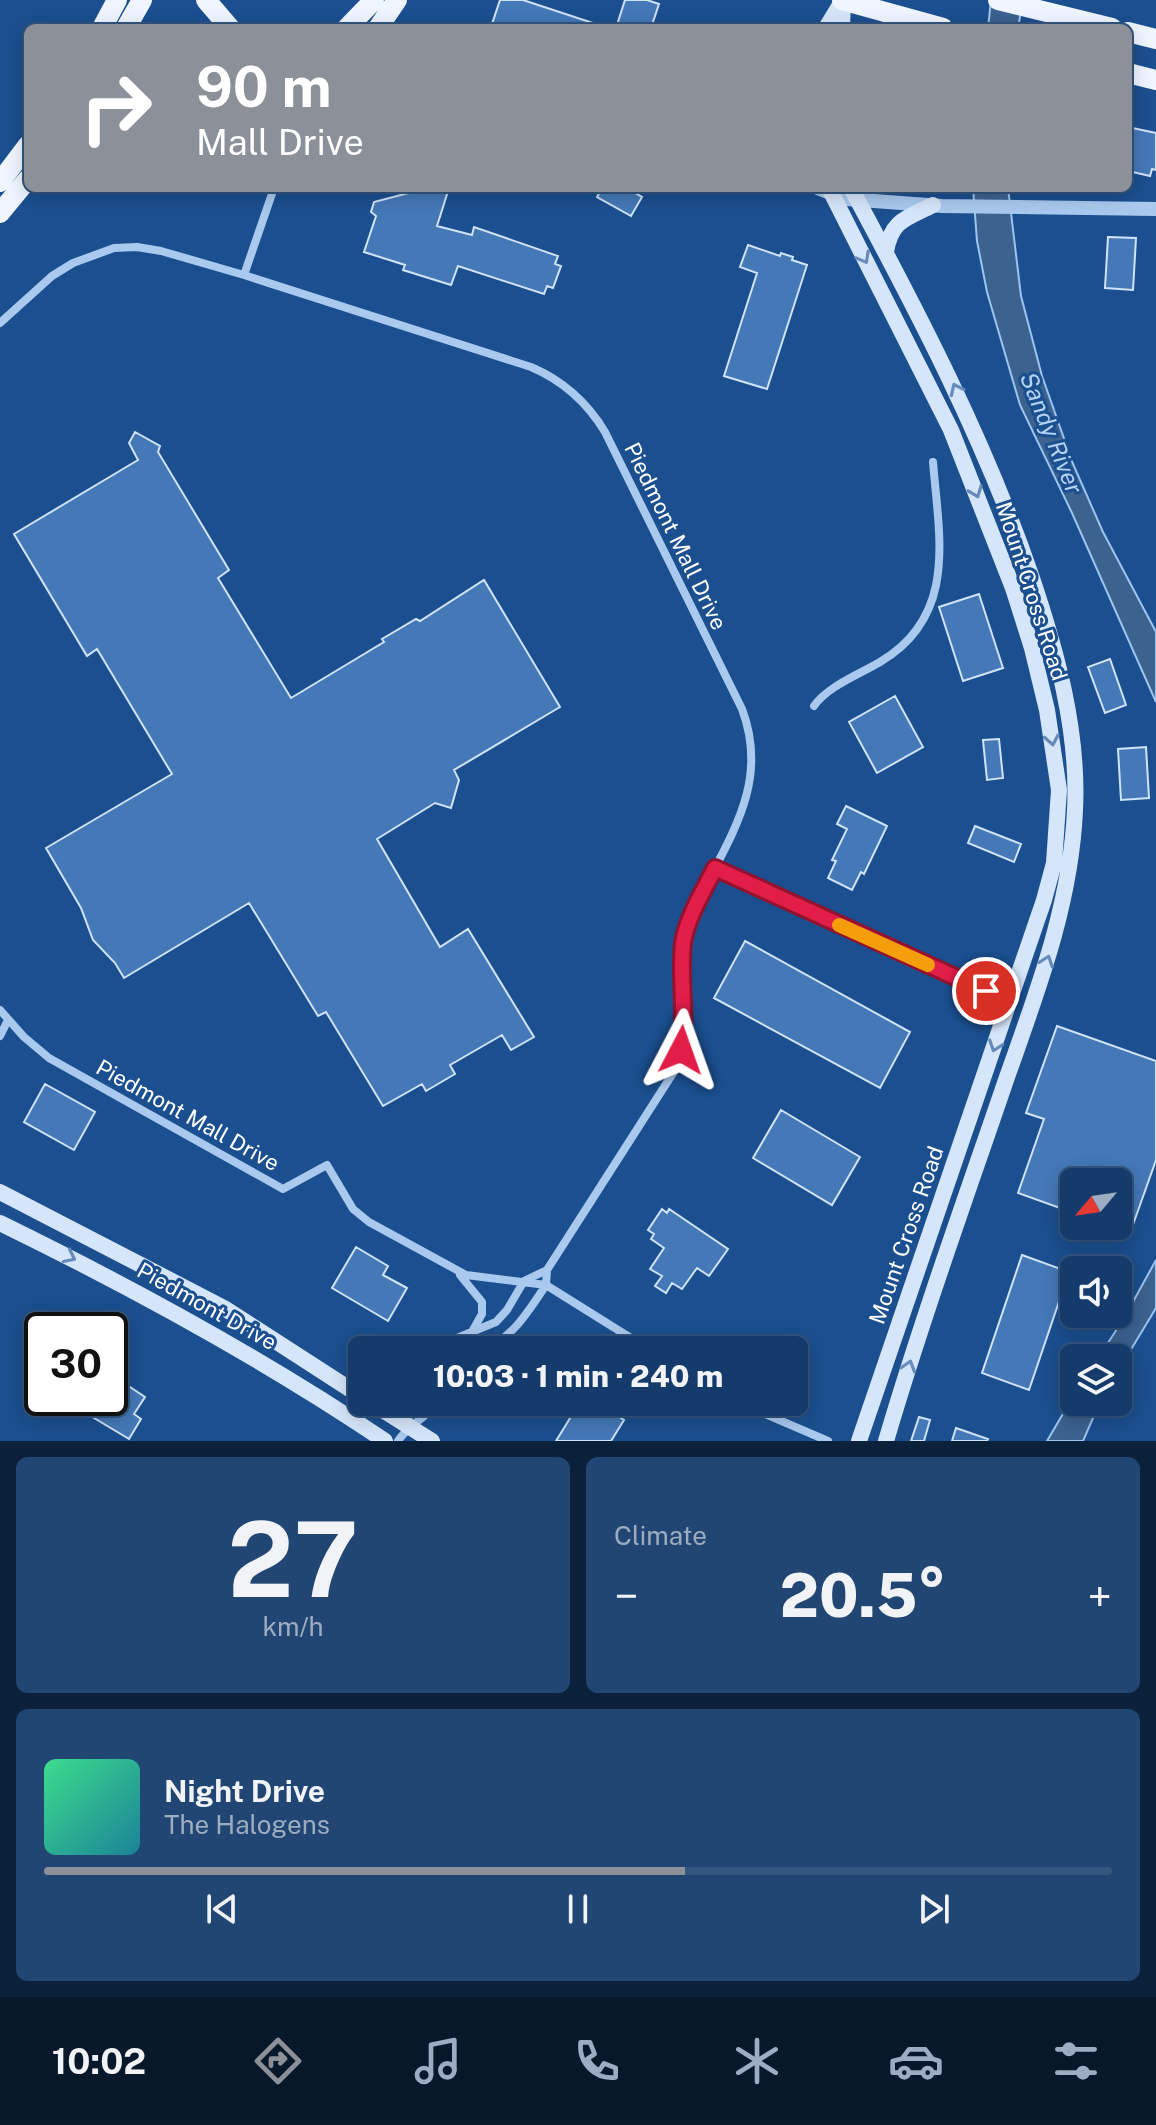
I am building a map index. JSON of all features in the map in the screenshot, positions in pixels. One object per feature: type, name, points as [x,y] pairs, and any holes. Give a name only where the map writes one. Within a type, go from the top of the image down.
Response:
[{"type":"main road","points":[[104,24],[117,0]]},
{"type":"main road","points":[[128,24],[142,0]]},
{"type":"main road","points":[[206,0],[227,24]]},
{"type":"main road","points":[[351,24],[374,0]]},
{"type":"main road","points":[[381,24],[397,0]]},
{"type":"main road","points":[[843,0],[927,24]]},
{"type":"main road","points":[[828,24],[843,0]]},
{"type":"main road","points":[[842,24],[843,0]]},
{"type":"main road","points":[[998,0],[1097,24]]},
{"type":"main road","points":[[1132,33],[1156,39]]},
{"type":"main road","points":[[1132,74],[1156,80]]},
{"type":"main road","points":[[0,182],[24,150]]},
{"type":"main road","points":[[0,213],[24,184]]},
{"type":"main road","name":"Mount Cross Road","points":[[831,193],[951,430],[1013,588],[1047,710],[1059,790],[1054,863],[1029,952],[859,1441]]},
{"type":"main road","name":"Mount Cross Road","points":[[855,194],[956,388],[1010,515],[1038,596],[1063,686],[1073,762],[1075,809],[1056,936],[928,1303],[886,1441]]},
{"type":"main road","points":[[886,252],[889,236],[898,222],[938,205]]},
{"type":"main road","name":"Piedmont Drive","points":[[0,1192],[224,1308],[348,1388]]},
{"type":"main road","name":"Piedmont Drive","points":[[0,1223],[110,1277],[240,1349],[385,1441]]},
{"type":"main road","points":[[392,1416],[432,1441]]},
{"type":"street","points":[[244,275],[273,192]]},
{"type":"street","points":[[831,193],[938,205],[1156,209]]},
{"type":"street","name":"Piedmont Mall Drive","points":[[0,323],[57,272],[80,259],[114,248],[137,247],[244,275],[531,367],[570,390],[591,410],[605,432],[746,720],[752,755],[746,803],[684,937],[684,1034],[675,1070],[547,1270],[546,1285],[485,1279],[457,1272],[358,1215],[327,1165],[283,1189],[49,1058],[0,1010]]},
{"type":"street","points":[[814,706],[826,694],[898,649],[920,625],[931,604],[941,560],[933,462]]},
{"type":"street","points":[[715,868],[1011,1001]]},
{"type":"street","points":[[0,1036],[8,1020]]},
{"type":"street","name":"Piedmont Mall Drive","points":[[524,1281],[547,1270]]},
{"type":"street","points":[[457,1272],[482,1302],[482,1314],[473,1331]]},
{"type":"street","points":[[465,1336],[501,1317],[524,1281]]},
{"type":"street","points":[[508,1336],[546,1285],[628,1336]]},
{"type":"street","points":[[408,1426],[409,1416]]},
{"type":"street","points":[[398,1441],[408,1426],[424,1416]]},
{"type":"street","points":[[770,1416],[828,1441]]},
{"type":"water","points":[[991,0],[1023,0],[1019,24],[988,24]]},
{"type":"water","name":"Sandy River","points":[[973,192],[1008,192],[1021,296],[1042,376],[1073,464],[1103,532],[1156,632],[1156,702],[1020,405],[987,292],[977,241]]},
{"type":"water","points":[[1156,1260],[1156,1308],[1132,1348],[1132,1344],[1107,1344],[1118,1328],[1132,1328],[1132,1304]]},
{"type":"water","points":[[1062,1416],[1094,1416],[1083,1441],[1047,1441]]},
{"type":"building","points":[[500,0],[523,0],[596,24],[492,24]]},
{"type":"building","points":[[625,0],[647,0],[659,4],[652,24],[617,24]]},
{"type":"building","points":[[1132,128],[1156,133],[1156,170],[1152,169],[1150,176],[1132,172]]},
{"type":"building","points":[[412,192],[448,192],[437,226],[472,235],[474,227],[558,256],[555,264],[561,266],[553,288],[547,286],[544,294],[458,266],[451,285],[403,270],[405,265],[364,252],[376,216],[371,212],[374,202]]},
{"type":"building","points":[[600,192],[633,192],[642,197],[631,216],[597,197]]},
{"type":"building","points":[[1108,237],[1136,238],[1133,290],[1105,288]]},
{"type":"building","points":[[748,245],[793,257],[792,260],[807,265],[767,389],[724,376],[757,273],[740,267]]},
{"type":"building","points":[[135,432],[160,446],[158,452],[229,570],[218,578],[291,698],[384,642],[382,639],[416,619],[420,621],[484,580],[560,707],[454,770],[459,780],[451,808],[435,803],[377,839],[440,947],[468,929],[534,1037],[511,1050],[502,1035],[450,1065],[455,1074],[426,1091],[422,1084],[383,1106],[326,1012],[318,1016],[249,903],[124,978],[115,963],[93,940],[81,908],[46,848],[172,774],[97,649],[87,656],[14,534],[138,460],[129,443]]},
{"type":"building","points":[[979,594],[1003,668],[963,681],[939,607]]},
{"type":"building","points":[[1110,659],[1126,705],[1105,713],[1088,667]]},
{"type":"building","points":[[895,696],[923,747],[877,773],[849,722]]},
{"type":"building","points":[[999,739],[1003,778],[987,780],[983,740]]},
{"type":"building","points":[[1146,747],[1149,798],[1121,800],[1118,749]]},
{"type":"building","points":[[846,806],[887,826],[864,874],[861,872],[852,890],[828,878],[836,861],[832,860],[847,829],[837,824]]},
{"type":"building","points":[[975,826],[1021,844],[1014,862],[968,843]]},
{"type":"building","points":[[745,941],[910,1032],[880,1088],[714,998]]},
{"type":"building","points":[[1057,1026],[1156,1061],[1156,1160],[1132,1227],[1132,1168],[1060,1168],[1060,1208],[1018,1193],[1044,1119],[1026,1113]]},
{"type":"building","points":[[45,1084],[95,1112],[74,1150],[24,1122]]},
{"type":"building","points":[[781,1110],[860,1157],[832,1205],[753,1158]]},
{"type":"building","points":[[662,1209],[667,1213],[669,1209],[728,1249],[709,1276],[697,1268],[682,1289],[672,1283],[666,1293],[655,1286],[662,1276],[650,1269],[664,1248],[651,1239],[654,1234],[648,1230]]},
{"type":"building","points":[[356,1247],[388,1266],[383,1275],[407,1288],[388,1321],[332,1288]]},
{"type":"building","points":[[1022,1255],[1060,1269],[1060,1299],[1029,1390],[982,1373]]},
{"type":"building","points":[[128,1386],[145,1397],[134,1414],[141,1419],[129,1439],[91,1416],[128,1416]]},
{"type":"building","points":[[571,1416],[618,1416],[624,1420],[611,1441],[556,1441]]},
{"type":"building","points":[[919,1417],[930,1420],[924,1441],[911,1441]]},
{"type":"building","points":[[956,1428],[988,1439],[952,1441]]},
{"type":"slow traffic","points":[[839,925],[928,965]]},
{"type":"route","points":[[681,1050],[684,1034],[683,942],[715,868],[986,991]]}]
